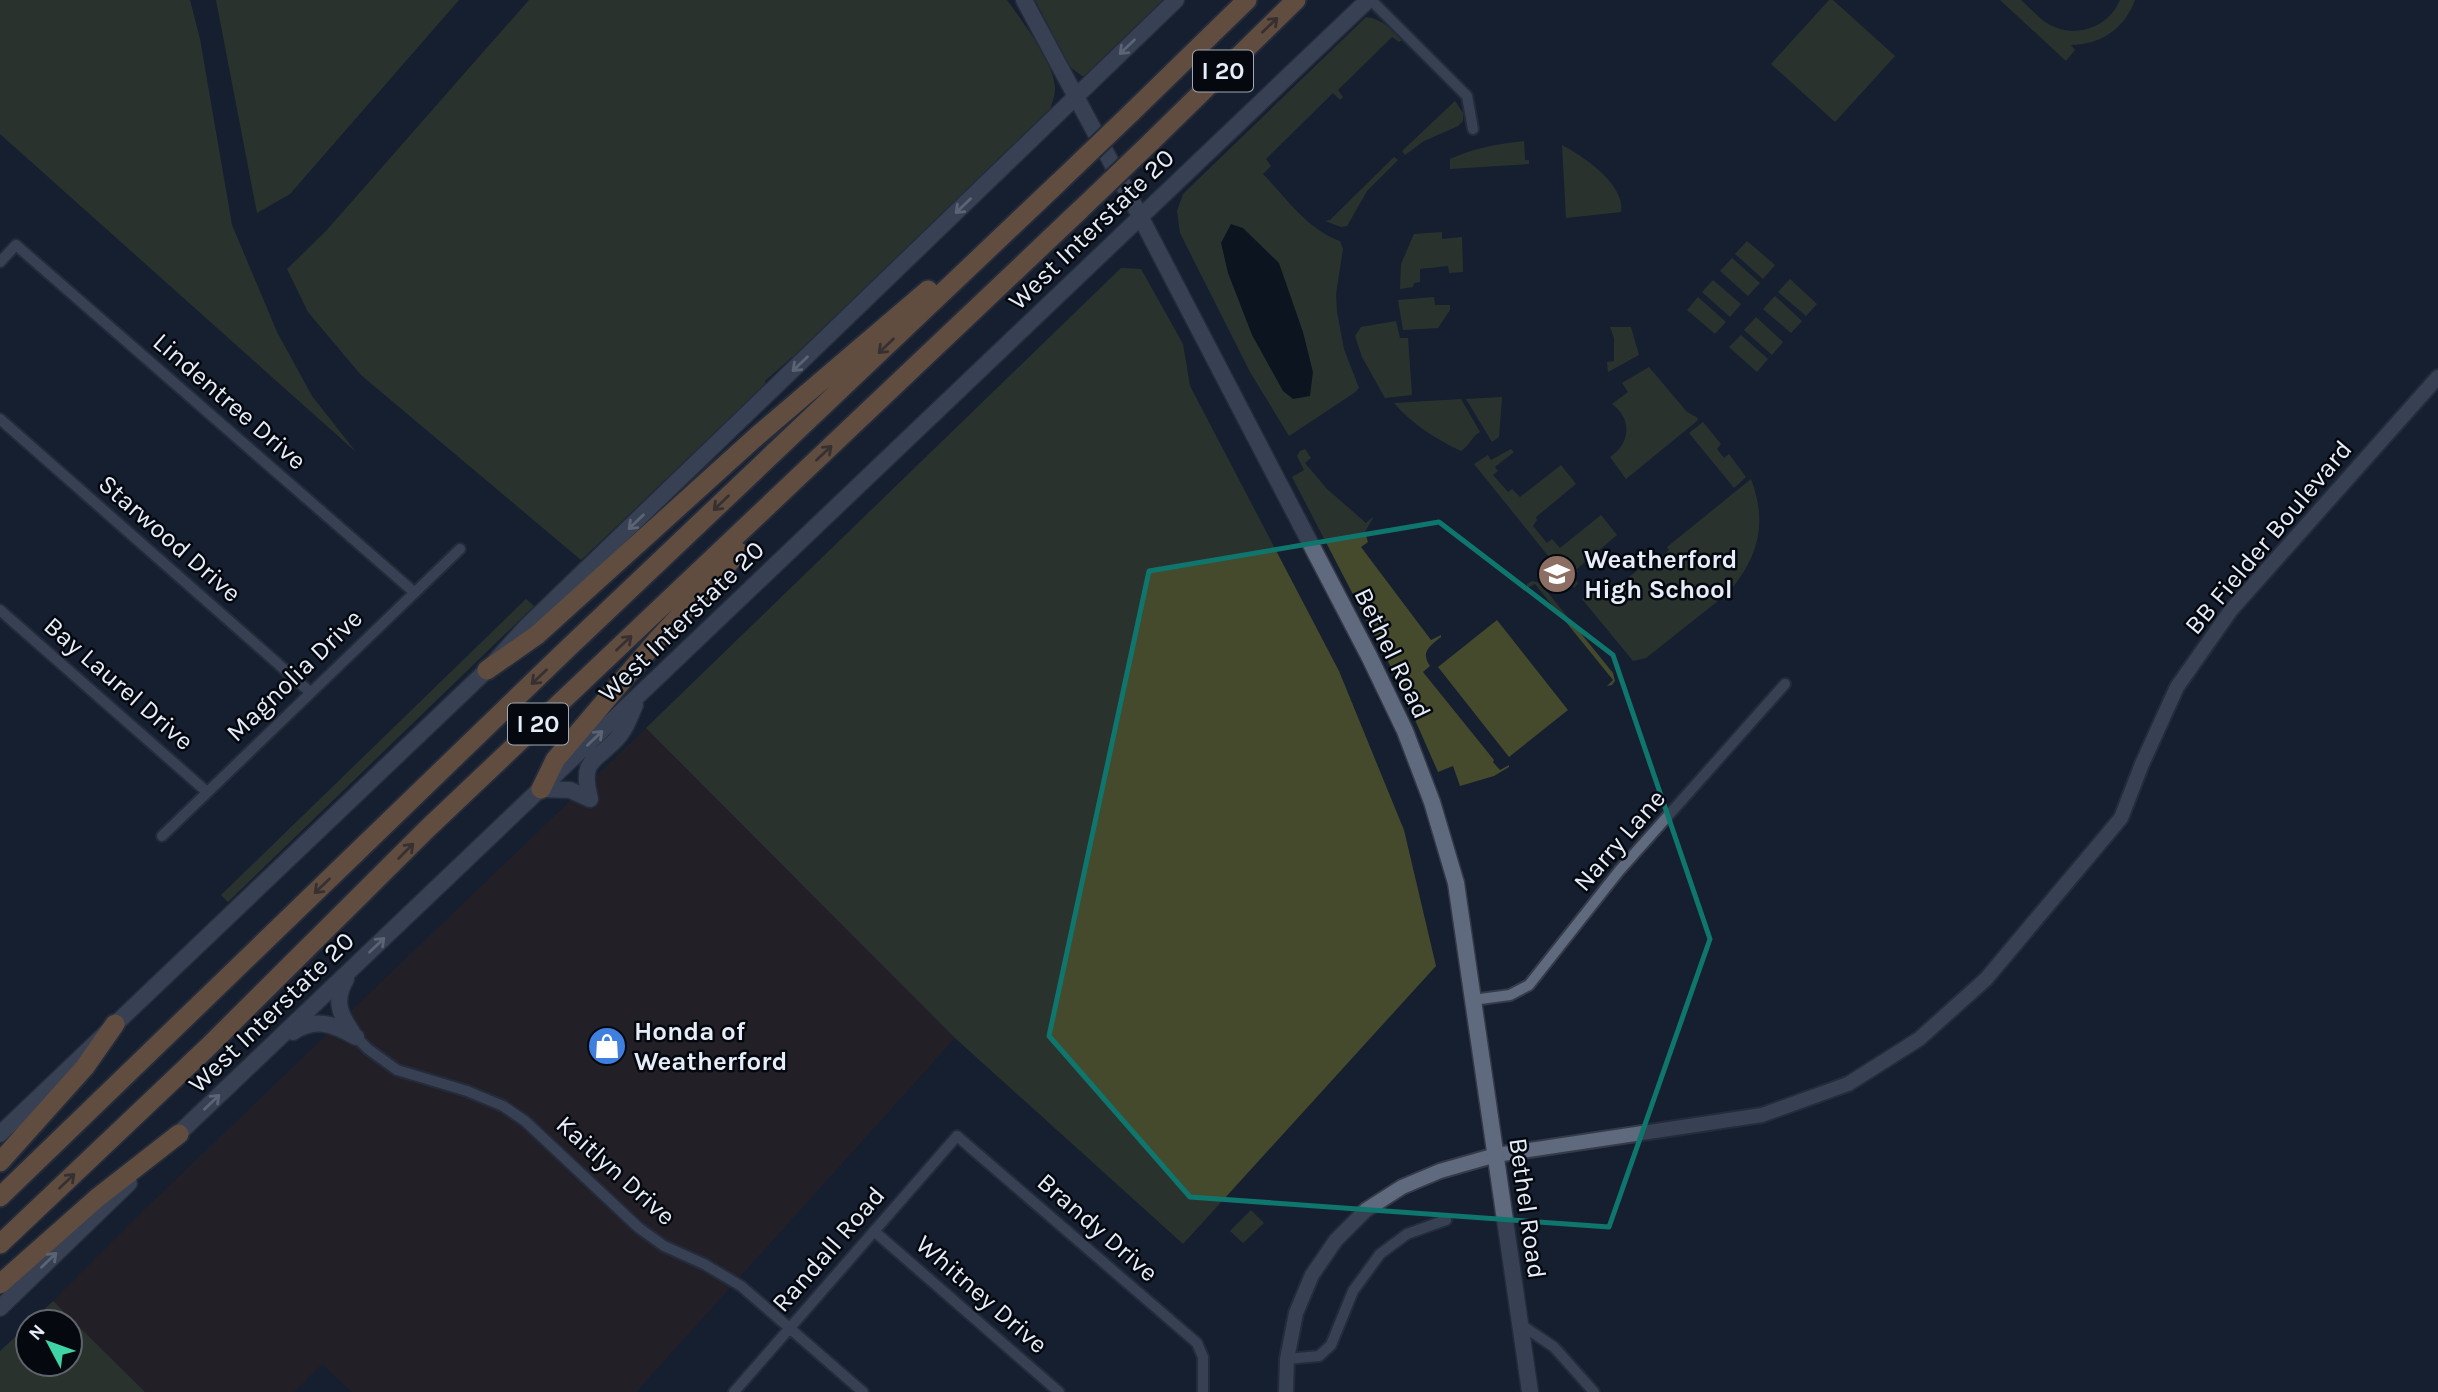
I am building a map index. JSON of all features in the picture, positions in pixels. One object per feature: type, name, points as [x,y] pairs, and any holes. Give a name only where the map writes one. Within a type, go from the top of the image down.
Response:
[{"type":"highway","name":"I 20","points":[[0,1197],[565,651],[1247,0]]},
{"type":"highway","name":"I 20","points":[[0,1244],[210,1045],[427,829],[1081,209],[1296,0]]},
{"type":"highway","points":[[487,670],[537,635],[865,342],[939,281],[971,265]]},
{"type":"highway","points":[[541,789],[555,760],[657,640],[782,509],[797,479]]},
{"type":"highway","points":[[0,1161],[85,1067],[115,1024]]},
{"type":"highway","points":[[0,1284],[97,1198],[178,1134]]},
{"type":"main road","name":"Bethel Road","points":[[1024,0],[1074,98],[1140,216],[1369,656],[1405,732],[1432,802],[1456,883],[1530,1392]]},
{"type":"main road","points":[[1,1131],[487,670],[526,627],[1176,0]]},
{"type":"main road","name":"West Interstate 20","points":[[0,1308],[178,1134],[1369,0]]},
{"type":"main road","points":[[541,789],[570,790],[590,799],[584,779],[588,767],[621,734],[641,693]]},
{"type":"main road","name":"Kaitlyn Drive","points":[[356,1037],[341,1016],[338,1005],[339,993],[357,964]]},
{"type":"main road","name":"Kaitlyn Drive","points":[[273,1044],[303,1026],[323,1022],[356,1037]]},
{"type":"street","points":[[1369,0],[1467,96],[1473,129]]},
{"type":"street","name":"Lindentree Drive","points":[[0,262],[16,245],[414,592]]},
{"type":"street","name":"BB Fielder Boulevard","points":[[1286,1392],[1287,1359],[1296,1313],[1312,1275],[1336,1240],[1359,1218],[1402,1187],[1440,1171],[1496,1156],[1762,1115],[1848,1084],[1919,1039],[1986,979],[2121,818],[2177,687],[2231,610],[2438,377]]},
{"type":"street","name":"Starwood Drive","points":[[0,419],[310,692]]},
{"type":"street","name":"Magnolia Drive","points":[[162,836],[460,549]]},
{"type":"street","name":"Bay Laurel Drive","points":[[0,610],[207,792]]},
{"type":"street","name":"Narry Lane","points":[[1473,1000],[1510,995],[1529,985],[1619,871],[1785,684]]},
{"type":"street","name":"Kaitlyn Drive","points":[[356,1037],[397,1070],[467,1091],[503,1106],[525,1121],[639,1228],[664,1246],[704,1264],[741,1286],[863,1392]]},
{"type":"street","name":"Randall Road","points":[[734,1392],[957,1136]]},
{"type":"street","name":"Brandy Drive","points":[[957,1136],[1197,1343],[1203,1357],[1203,1392]]},
{"type":"street","points":[[1287,1359],[1319,1356],[1331,1345],[1353,1291],[1380,1254],[1407,1234],[1446,1220]]},
{"type":"street","name":"Whitney Drive","points":[[874,1231],[1059,1392]]},
{"type":"street","points":[[1520,1324],[1554,1347],[1594,1392]]},
{"type":"highlighted area","points":[[1439,522],[1613,655],[1710,939],[1609,1227],[1190,1197],[1049,1036],[1149,571]]},
{"type":"shaded area","points":[[1231,224],[1243,228],[1279,263],[1303,332],[1313,372],[1310,396],[1293,399],[1283,391],[1252,335],[1228,273],[1221,243]]},
{"type":"shaded area","points":[[646,728],[955,1038],[636,1392],[352,1392],[322,1364],[294,1392],[145,1392],[84,1332],[84,1308],[60,1308],[53,1301],[144,1210]]},
{"type":"green space","points":[[0,0],[190,0],[200,39],[232,225],[277,332],[312,396],[356,452],[0,134]]},
{"type":"green space","points":[[216,0],[459,0],[290,194],[257,213]]},
{"type":"green space","points":[[529,0],[1007,0],[1043,54],[1055,88],[1050,110],[581,560],[361,375],[308,312],[287,269],[326,231]]},
{"type":"green space","points":[[1035,0],[1165,0],[1087,75],[1082,76],[1070,67]]},
{"type":"green space","points":[[1829,0],[1833,0],[1895,56],[1835,122],[1771,64]]},
{"type":"green space","points":[[2000,0],[2021,0],[2046,23],[2070,31],[2091,28],[2100,23],[2115,9],[2120,0],[2135,0],[2118,27],[2093,42],[2071,45],[2075,50],[2066,61]]},
{"type":"green space","points":[[1366,17],[1382,22],[1402,40],[1399,42],[1392,37],[1338,90],[1343,97],[1340,100],[1333,93],[1266,159],[1271,166],[1263,174],[1308,222],[1340,241],[1343,249],[1336,294],[1337,312],[1344,349],[1359,388],[1289,436],[1250,372],[1180,233],[1177,211],[1183,194]]},
{"type":"green space","points":[[1455,101],[1463,113],[1463,121],[1458,126],[1424,141],[1405,155],[1402,151]]},
{"type":"green space","points":[[1524,141],[1525,160],[1529,160],[1529,164],[1450,169],[1450,159],[1459,155],[1486,147]]},
{"type":"green space","points":[[1562,145],[1581,156],[1610,182],[1621,202],[1621,212],[1566,218]]},
{"type":"green space","points":[[1394,157],[1398,160],[1367,191],[1347,226],[1341,227],[1325,221],[1330,220]]},
{"type":"green space","points":[[1442,232],[1442,239],[1462,237],[1463,272],[1449,273],[1448,266],[1420,269],[1420,282],[1414,283],[1413,287],[1400,289],[1401,264],[1414,234]]},
{"type":"green space","points":[[1747,241],[1775,265],[1763,279],[1735,254]]},
{"type":"green space","points":[[1732,258],[1760,283],[1748,296],[1720,271]]},
{"type":"green space","points":[[1121,268],[1141,269],[1183,344],[1190,386],[1339,671],[1404,830],[1436,966],[1183,1244],[955,1038],[646,728]]},
{"type":"green space","points":[[1790,279],[1817,304],[1806,316],[1778,292]]},
{"type":"green space","points":[[1713,280],[1741,304],[1730,317],[1702,292]]},
{"type":"green space","points":[[1775,296],[1802,321],[1791,333],[1763,309]]},
{"type":"green space","points":[[1434,297],[1435,305],[1450,305],[1450,310],[1438,328],[1403,330],[1398,300]]},
{"type":"green space","points":[[1698,297],[1726,322],[1715,334],[1687,310]]},
{"type":"green space","points":[[1756,317],[1783,342],[1772,355],[1744,330]]},
{"type":"green space","points":[[1396,321],[1400,338],[1408,338],[1412,395],[1385,398],[1362,357],[1355,336],[1361,327]]},
{"type":"green space","points":[[1610,327],[1631,327],[1639,355],[1608,372],[1607,362],[1614,361],[1614,338]]},
{"type":"green space","points":[[1741,335],[1768,359],[1757,372],[1729,347]]},
{"type":"green space","points":[[1649,367],[1687,412],[1698,418],[1626,479],[1610,457],[1622,445],[1626,431],[1623,417],[1612,404],[1628,392],[1622,383]]},
{"type":"green space","points":[[1502,397],[1499,437],[1492,442],[1466,399]]},
{"type":"green space","points":[[1461,399],[1480,432],[1461,451],[1425,431],[1394,403]]},
{"type":"green space","points":[[1703,422],[1721,444],[1717,449],[1724,458],[1729,454],[1746,477],[1734,488],[1689,433]]},
{"type":"green space","points":[[1305,449],[1311,458],[1305,463],[1327,489],[1366,523],[1374,516],[1365,532],[1368,542],[1361,547],[1431,640],[1441,635],[1426,653],[1430,666],[1423,672],[1500,770],[1509,767],[1494,776],[1460,786],[1453,766],[1438,772],[1397,679],[1292,477],[1304,470],[1297,456]]},
{"type":"green space","points":[[1511,449],[1514,452],[1495,467],[1498,471],[1493,475],[1508,492],[1512,489],[1520,497],[1561,465],[1576,484],[1536,517],[1533,526],[1547,543],[1552,539],[1560,548],[1601,515],[1617,535],[1577,569],[1578,572],[1573,576],[1578,583],[1574,588],[1474,464],[1488,455],[1491,460]]},
{"type":"green space","points":[[1751,479],[1759,511],[1759,526],[1747,567],[1728,593],[1646,658],[1633,661],[1582,599],[1593,590],[1601,599],[1658,554],[1661,557],[1669,550],[1667,547]]},
{"type":"green space","points":[[1532,581],[1540,583],[1613,673],[1615,681],[1612,685],[1607,686],[1613,680],[1535,584],[1527,588],[1527,584]]},
{"type":"green space","points":[[526,599],[534,606],[228,902],[221,895]]},
{"type":"green space","points":[[1497,620],[1568,710],[1509,757],[1438,667]]},
{"type":"green space","points":[[1251,1210],[1264,1223],[1243,1243],[1230,1231]]},
{"type":"green space","points":[[53,1301],[60,1308],[46,1308]]},
{"type":"green space","points":[[84,1332],[145,1392],[0,1392],[0,1351],[14,1338],[14,1378],[84,1378]]},
{"type":"place","name":"Weatherford High School","points":[[1557,574]]},
{"type":"place","name":"Honda of Weatherford","points":[[607,1046]]}]
